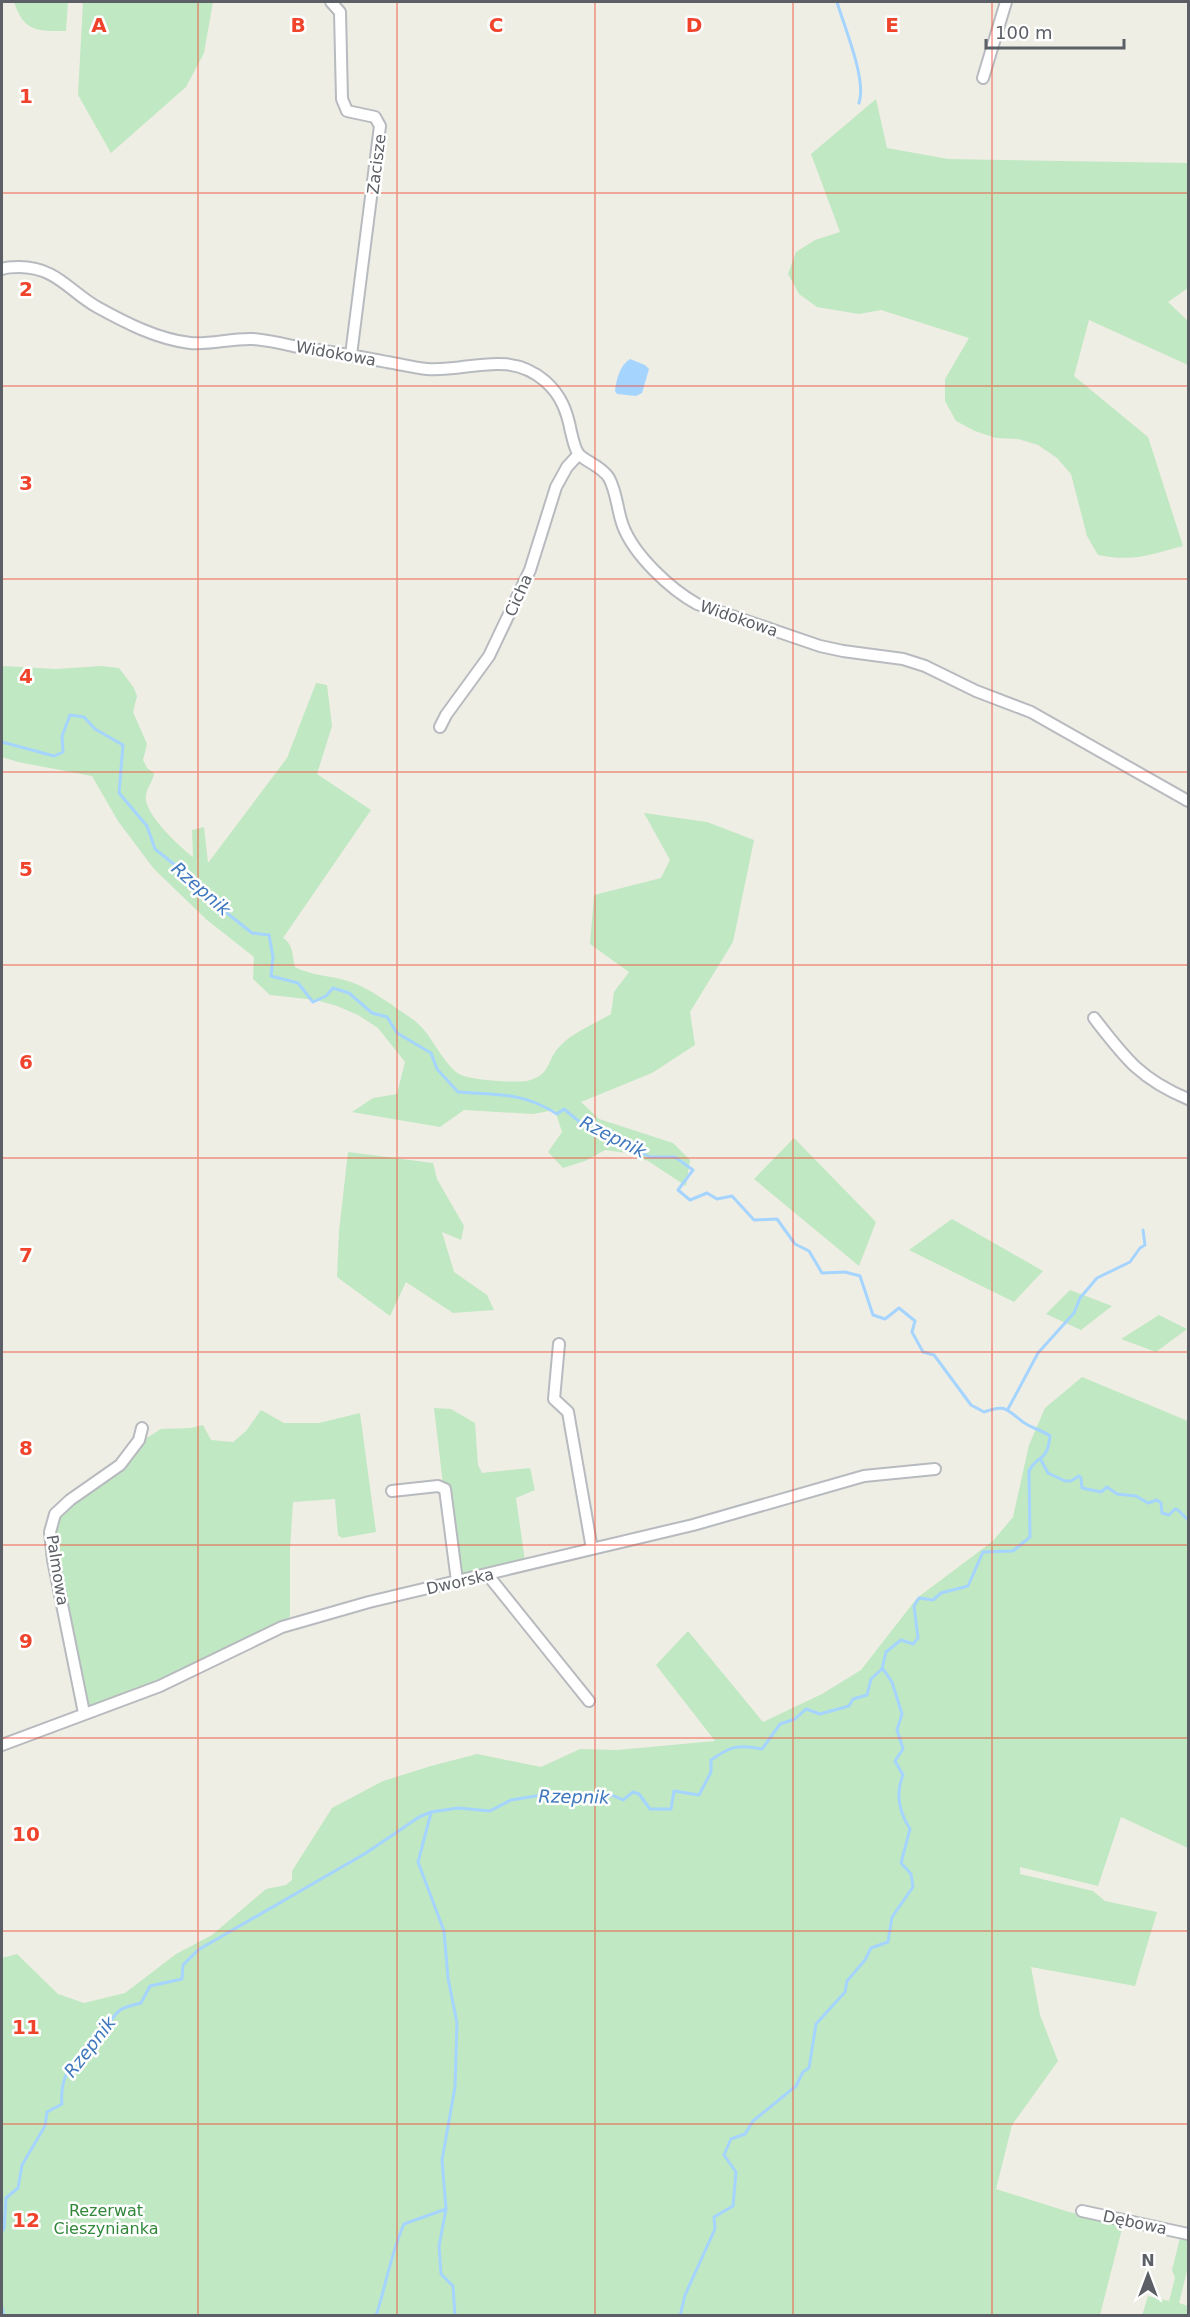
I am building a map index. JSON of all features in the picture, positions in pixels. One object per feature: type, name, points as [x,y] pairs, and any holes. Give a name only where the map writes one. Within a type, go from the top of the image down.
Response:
[{"type":"street","name":"Zacisze","points":[[331,2],[340,12],[342,99],[347,111],[375,117],[381,126],[351,355]]},
{"type":"street","points":[[983,78],[1006,2]]},
{"type":"street","name":"Widokowa","points":[[2,269],[26,267],[46,270],[106,311],[135,327],[160,337],[191,343],[253,339],[426,369],[497,363],[518,366],[531,371],[545,381],[560,398],[567,412],[574,444],[579,455],[607,475],[613,486],[623,526],[632,544],[682,595],[697,604],[820,646],[903,659],[925,666],[976,692],[1032,712],[1188,801]]},
{"type":"street","name":"Cicha","points":[[440,727],[446,715],[489,656],[530,570],[556,487],[567,467],[579,455]]},
{"type":"street","points":[[1094,1018],[1127,1060],[1161,1087],[1188,1099]]},
{"type":"street","points":[[559,1344],[554,1399],[568,1412],[592,1549]]},
{"type":"street","name":"Palmowa","points":[[84,1713],[53,1560],[50,1532],[55,1514],[70,1500],[120,1465],[139,1440],[142,1428]]},
{"type":"street","name":"Dworska","points":[[2,1745],[160,1686],[282,1627],[365,1603],[693,1525],[864,1476],[935,1469]]},
{"type":"street","points":[[392,1491],[438,1486],[445,1489],[457,1581]]},
{"type":"street","points":[[487,1574],[589,1701]]},
{"type":"street","name":"Dębowa","points":[[1082,2211],[1188,2234]]},
{"type":"green space","points":[[14,2],[68,2],[66,31],[33,28],[22,19]]},
{"type":"green space","points":[[83,2],[213,2],[204,53],[186,87],[111,153],[78,95]]},
{"type":"green space","points":[[876,99],[887,148],[948,159],[1188,163],[1188,288],[1168,302],[1188,321],[1188,365],[1089,320],[1074,376],[1148,437],[1183,546],[1132,558],[1098,555],[1087,536],[1071,474],[1057,458],[1038,445],[1018,439],[996,438],[956,421],[945,401],[945,379],[969,338],[881,310],[859,314],[817,307],[799,294],[788,274],[796,252],[815,240],[840,232],[811,154]]},
{"type":"green space","points":[[2,666],[56,669],[101,666],[119,668],[134,688],[137,696],[133,712],[147,744],[143,760],[147,768],[154,773],[146,795],[146,802],[163,829],[193,857],[192,830],[204,827],[208,863],[287,758],[316,683],[327,685],[332,726],[317,774],[371,810],[283,938],[291,947],[295,967],[348,981],[381,998],[418,1024],[446,1062],[464,1076],[513,1082],[535,1078],[545,1071],[556,1051],[565,1041],[611,1014],[614,992],[629,972],[590,944],[594,895],[661,878],[670,860],[644,813],[707,822],[754,840],[733,942],[690,1012],[695,1045],[652,1073],[581,1102],[599,1119],[673,1143],[690,1160],[686,1186],[648,1161],[627,1153],[605,1150],[585,1161],[563,1168],[548,1152],[562,1132],[555,1110],[533,1114],[464,1110],[440,1127],[352,1112],[373,1098],[397,1094],[405,1062],[378,1028],[358,1015],[316,1000],[270,995],[253,979],[254,957],[207,920],[154,869],[118,821],[92,776],[2,757]]},
{"type":"green space","points":[[794,1138],[876,1222],[859,1266],[754,1179]]},
{"type":"green space","points":[[348,1152],[433,1163],[437,1179],[464,1226],[461,1240],[442,1232],[454,1272],[487,1295],[494,1310],[453,1313],[406,1282],[390,1316],[337,1277],[339,1231]]},
{"type":"green space","points":[[952,1219],[1043,1271],[1014,1302],[909,1250]]},
{"type":"green space","points":[[1070,1290],[1112,1306],[1081,1330],[1046,1314]]},
{"type":"green space","points":[[1159,1315],[1187,1329],[1156,1352],[1121,1339]]},
{"type":"green space","name":"Rezerwat Cieszynianka","points":[[1082,1377],[1188,1421],[1188,1848],[1121,1817],[1098,1886],[1020,1867],[1020,1874],[1093,1891],[1105,1901],[1157,1912],[1135,1986],[1031,1967],[1040,2015],[1058,2061],[1012,2125],[996,2189],[1069,2212],[1123,2225],[1100,2315],[2,2315],[2,1958],[17,1954],[58,1994],[84,2003],[125,1993],[176,1954],[212,1935],[266,1889],[286,1885],[292,1880],[292,1871],[332,1808],[383,1781],[477,1754],[541,1767],[580,1749],[617,1750],[715,1741],[656,1665],[688,1631],[763,1722],[822,1694],[861,1670],[917,1598],[993,1541],[1013,1517],[1029,1445],[1045,1408]]},
{"type":"green space","points":[[434,1408],[451,1409],[475,1423],[478,1465],[482,1473],[530,1468],[535,1490],[516,1498],[525,1561],[463,1577],[450,1488],[443,1484]]},
{"type":"green space","points":[[261,1410],[284,1423],[319,1423],[360,1413],[376,1532],[342,1538],[338,1535],[335,1499],[293,1502],[290,1617],[143,1689],[89,1708],[86,1705],[54,1539],[55,1525],[63,1509],[120,1473],[145,1439],[161,1429],[191,1428],[203,1425],[211,1440],[233,1442],[246,1431]]},
{"type":"green space","points":[[1180,2238],[1188,2239],[1188,2267],[1179,2303],[1188,2306],[1188,2315],[1142,2316],[1148,2296],[1169,2301],[1175,2278],[1172,2270]]},
{"type":"water","points":[[630,359],[649,369],[642,393],[636,396],[617,394],[615,391],[621,369]]},
{"type":"waterway","points":[[837,2],[857,67],[861,93],[859,103]]},
{"type":"waterway","name":"Rzepnik","points":[[2,742],[54,756],[63,752],[62,736],[70,715],[84,717],[95,729],[123,745],[119,793],[147,826],[155,849],[175,865],[193,886],[252,933],[269,935],[273,957],[271,976],[298,983],[313,1002],[326,996],[333,988],[349,993],[372,1013],[387,1017],[397,1033],[431,1053],[437,1069],[458,1092],[521,1098],[557,1114],[564,1109],[587,1128],[650,1157],[675,1157],[693,1170],[678,1190],[690,1200],[707,1193],[717,1199],[732,1196],[754,1220],[777,1219],[795,1244],[809,1251],[822,1273],[845,1272],[860,1276],[873,1315],[885,1319],[899,1308],[915,1321],[912,1332],[923,1352],[934,1355],[971,1405],[984,1412],[997,1408],[1005,1409],[1026,1424],[1050,1436],[1047,1451],[1029,1471],[1030,1537],[1013,1551],[983,1552],[968,1586],[941,1593],[933,1600],[919,1598],[914,1606],[918,1638],[913,1644],[901,1640],[886,1652],[882,1669],[871,1679],[867,1695],[853,1699],[849,1706],[820,1714],[806,1709],[795,1719],[780,1724],[762,1749],[735,1747],[724,1752],[711,1760],[711,1772],[699,1795],[674,1791],[671,1809],[650,1809],[639,1794],[633,1792],[623,1800],[612,1795],[595,1800],[578,1800],[548,1794],[511,1800],[490,1811],[458,1808],[431,1812],[419,1817],[366,1853],[198,1950],[183,1965],[182,1979],[150,1986],[141,2003],[126,2007],[117,2013],[74,2060],[64,2080],[62,2104],[47,2112],[45,2126],[22,2165],[18,2188],[6,2198],[2,2231]]},
{"type":"waterway","points":[[1008,1409],[1038,1353],[1074,1313],[1080,1298],[1097,1278],[1130,1262],[1145,1245],[1143,1230]]},
{"type":"waterway","points":[[1041,1460],[1048,1473],[1065,1481],[1071,1481],[1079,1476],[1082,1488],[1101,1492],[1107,1487],[1117,1494],[1136,1496],[1148,1503],[1157,1500],[1161,1503],[1162,1513],[1169,1515],[1175,1509],[1188,1520]]},
{"type":"waterway","points":[[680,2316],[685,2295],[715,2229],[714,2217],[733,2206],[736,2172],[724,2155],[731,2139],[745,2134],[753,2121],[796,2086],[803,2072],[809,2068],[816,2024],[845,1992],[847,1981],[865,1960],[871,1948],[888,1942],[892,1917],[913,1887],[911,1874],[901,1863],[910,1829],[899,1803],[899,1789],[903,1775],[895,1761],[903,1749],[897,1730],[902,1714],[892,1682],[883,1669]]},
{"type":"waterway","points":[[431,1813],[418,1862],[444,1931],[448,1978],[457,2023],[455,2087],[442,2160],[446,2209],[439,2246],[441,2274],[453,2286],[455,2316]]},
{"type":"waterway","points":[[376,2316],[404,2224],[446,2209]]},
{"type":"waterway","points":[[2,2307],[4,2316]]}]
